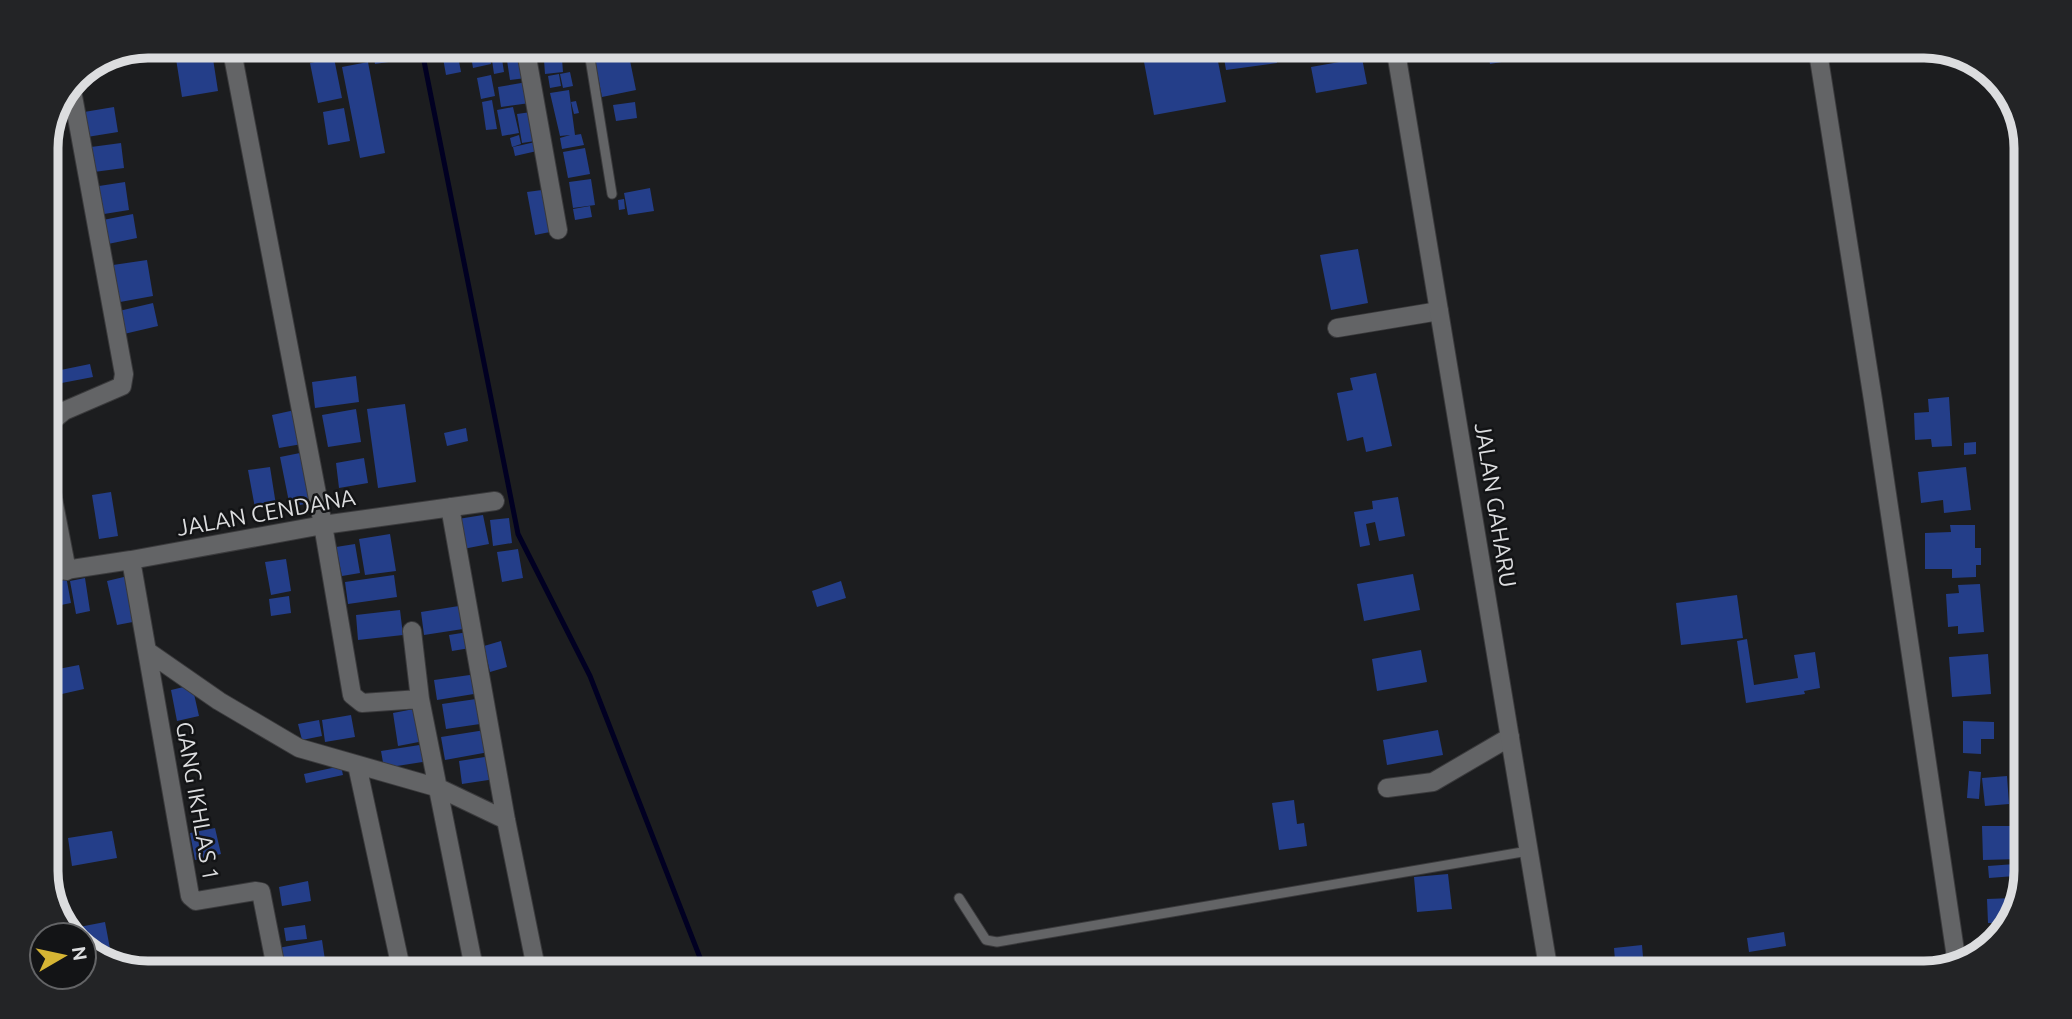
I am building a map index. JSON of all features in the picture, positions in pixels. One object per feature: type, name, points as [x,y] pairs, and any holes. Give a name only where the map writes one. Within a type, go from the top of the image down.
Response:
[{"type":"street","points":[[233,58],[354,698],[362,703],[420,699]]},
{"type":"street","points":[[527,58],[558,230]]},
{"type":"street","name":"JALAN GAHARU","points":[[1397,58],[1547,961]]},
{"type":"street","points":[[1819,58],[1956,955]]},
{"type":"street","points":[[58,416],[122,386],[124,374],[73,98]]},
{"type":"street","points":[[1337,327],[1439,311]]},
{"type":"street","name":"JALAN CENDANA","points":[[58,571],[323,525],[495,500]]},
{"type":"street","points":[[450,507],[506,820],[534,961]]},
{"type":"street","points":[[58,524],[67,570]]},
{"type":"street","name":"GANG IKHLAS 1","points":[[131,560],[191,899],[196,901],[261,892],[274,961]]},
{"type":"street","points":[[412,631],[420,699],[472,961]]},
{"type":"street","points":[[147,651],[219,701],[299,748],[439,788],[506,820]]},
{"type":"street","points":[[1387,788],[1433,782],[1510,737]]},
{"type":"street","points":[[357,765],[399,961]]},
{"type":"lane","points":[[590,58],[612,194]]},
{"type":"lane","points":[[959,898],[986,940],[997,942],[1528,851]]},
{"type":"building","points":[[176,58],[213,58],[218,91],[182,97]]},
{"type":"building","points":[[334,58],[342,98],[318,103],[310,63]]},
{"type":"building","points":[[374,58],[395,58],[395,61],[375,64]]},
{"type":"building","points":[[443,58],[458,58],[461,72],[446,75]]},
{"type":"building","points":[[471,58],[490,58],[491,64],[473,68]]},
{"type":"building","points":[[492,58],[502,58],[504,72],[494,74]]},
{"type":"building","points":[[507,58],[523,58],[526,78],[510,80]]},
{"type":"building","points":[[594,58],[629,58],[636,90],[602,97]]},
{"type":"building","points":[[1143,58],[1217,58],[1226,102],[1154,115]]},
{"type":"building","points":[[1224,58],[1276,58],[1277,63],[1226,70]]},
{"type":"building","points":[[1362,58],[1367,84],[1316,93],[1311,67]]},
{"type":"building","points":[[1489,58],[1525,58],[1490,64]]},
{"type":"building","points":[[562,59],[563,72],[545,74],[544,60]]},
{"type":"building","points":[[368,62],[385,153],[360,158],[342,67]]},
{"type":"building","points":[[570,72],[573,86],[563,88],[560,74]]},
{"type":"building","points":[[559,74],[561,86],[550,88],[548,76]]},
{"type":"building","points":[[491,75],[495,96],[481,99],[477,78]]},
{"type":"building","points":[[527,82],[530,103],[501,107],[498,87]]},
{"type":"building","points":[[569,90],[575,135],[581,134],[584,145],[562,149],[560,138],[570,135],[560,136],[550,93]]},
{"type":"building","points":[[492,100],[497,129],[486,130],[482,102]]},
{"type":"building","points":[[576,101],[579,113],[574,114],[571,102]]},
{"type":"building","points":[[635,102],[637,118],[616,121],[613,105]]},
{"type":"building","points":[[114,107],[118,132],[87,137],[84,112]]},
{"type":"building","points":[[513,107],[519,133],[502,136],[497,110]]},
{"type":"building","points":[[344,108],[350,141],[328,145],[323,112]]},
{"type":"building","points":[[531,112],[535,141],[522,143],[517,114]]},
{"type":"building","points":[[519,135],[521,144],[512,147],[510,138]]},
{"type":"building","points":[[535,142],[537,151],[515,156],[513,147]]},
{"type":"building","points":[[121,143],[124,168],[94,172],[91,147]]},
{"type":"building","points":[[585,148],[590,174],[568,178],[563,152]]},
{"type":"building","points":[[591,179],[595,205],[573,208],[569,182]]},
{"type":"building","points":[[125,182],[129,210],[104,214],[99,186]]},
{"type":"building","points":[[650,188],[654,211],[628,215],[624,193]]},
{"type":"building","points":[[542,190],[550,232],[535,235],[527,192]]},
{"type":"building","points":[[624,199],[625,209],[619,210],[618,200]]},
{"type":"building","points":[[590,206],[592,217],[575,220],[573,209]]},
{"type":"building","points":[[133,214],[137,238],[108,244],[103,220]]},
{"type":"building","points":[[1358,249],[1368,303],[1331,310],[1320,255]]},
{"type":"building","points":[[147,260],[153,296],[120,302],[113,265]]},
{"type":"building","points":[[153,303],[158,326],[124,334],[119,311]]},
{"type":"building","points":[[90,364],[93,377],[58,384],[58,371]]},
{"type":"building","points":[[1376,373],[1392,446],[1366,452],[1363,437],[1347,441],[1337,393],[1353,390],[1350,378]]},
{"type":"building","points":[[356,376],[359,402],[315,408],[312,382]]},
{"type":"building","points":[[1949,397],[1952,446],[1932,447],[1931,439],[1915,440],[1914,413],[1929,412],[1928,399]]},
{"type":"building","points":[[405,404],[416,482],[378,488],[367,409]]},
{"type":"building","points":[[356,409],[361,442],[328,447],[322,415]]},
{"type":"building","points":[[295,410],[302,444],[279,448],[272,415]]},
{"type":"building","points":[[466,428],[468,441],[447,446],[444,433]]},
{"type":"building","points":[[1976,442],[1976,454],[1964,455],[1964,443]]},
{"type":"building","points":[[305,452],[315,502],[290,507],[280,457]]},
{"type":"building","points":[[364,458],[368,483],[339,488],[336,463]]},
{"type":"building","points":[[270,467],[276,505],[255,508],[248,470]]},
{"type":"building","points":[[1966,467],[1971,510],[1944,513],[1943,500],[1921,503],[1918,472]]},
{"type":"building","points":[[111,492],[118,536],[99,539],[92,495]]},
{"type":"building","points":[[1398,497],[1405,536],[1379,541],[1375,522],[1366,524],[1370,545],[1360,547],[1354,512],[1373,509],[1372,501]]},
{"type":"building","points":[[483,515],[489,544],[463,549],[458,519]]},
{"type":"building","points":[[509,518],[512,543],[493,546],[490,520]]},
{"type":"building","points":[[1950,525],[1975,525],[1975,548],[1981,548],[1981,565],[1976,565],[1976,577],[1952,578],[1952,569],[1925,569],[1925,533],[1951,532]]},
{"type":"building","points":[[390,534],[396,571],[365,575],[359,539]]},
{"type":"building","points":[[355,544],[360,573],[342,576],[336,547]]},
{"type":"building","points":[[518,549],[523,578],[502,582],[497,552]]},
{"type":"building","points":[[286,559],[291,591],[271,595],[265,562]]},
{"type":"building","points":[[1413,574],[1420,610],[1364,621],[1357,584]]},
{"type":"building","points":[[394,575],[397,597],[348,604],[345,582]]},
{"type":"building","points":[[66,576],[71,603],[58,606],[58,578]]},
{"type":"building","points":[[128,576],[138,621],[117,625],[107,581]]},
{"type":"building","points":[[85,578],[90,611],[76,614],[70,581]]},
{"type":"building","points":[[841,581],[846,598],[817,607],[812,591]]},
{"type":"building","points":[[1980,584],[1984,632],[1958,634],[1958,626],[1948,627],[1946,594],[1959,593],[1958,585]]},
{"type":"building","points":[[1737,595],[1743,638],[1681,645],[1676,603]]},
{"type":"building","points":[[289,596],[291,613],[271,616],[269,599]]},
{"type":"building","points":[[459,606],[463,629],[424,635],[421,612]]},
{"type":"building","points":[[400,610],[403,635],[358,640],[356,615]]},
{"type":"building","points":[[468,632],[470,648],[452,651],[449,635]]},
{"type":"building","points":[[1747,639],[1754,685],[1798,678],[1794,655],[1815,652],[1820,688],[1804,691],[1805,694],[1746,703],[1737,641]]},
{"type":"building","points":[[501,641],[507,667],[490,672],[484,646]]},
{"type":"building","points":[[1421,650],[1427,682],[1377,691],[1372,659]]},
{"type":"building","points":[[1988,654],[1991,694],[1952,697],[1949,657]]},
{"type":"building","points":[[79,665],[84,689],[58,695],[58,669]]},
{"type":"building","points":[[477,674],[480,693],[437,700],[434,680]]},
{"type":"building","points":[[192,685],[199,716],[177,721],[171,690]]},
{"type":"building","points":[[476,699],[480,724],[446,729],[442,704]]},
{"type":"building","points":[[419,708],[424,741],[398,746],[393,713]]},
{"type":"building","points":[[351,715],[355,737],[325,742],[322,720]]},
{"type":"building","points":[[319,720],[322,736],[302,740],[298,724]]},
{"type":"building","points":[[1963,721],[1994,722],[1994,739],[1981,739],[1981,754],[1963,753]]},
{"type":"building","points":[[485,730],[489,752],[445,760],[441,737]]},
{"type":"building","points":[[1438,730],[1443,755],[1387,765],[1383,740]]},
{"type":"building","points":[[426,744],[429,761],[384,768],[381,751]]},
{"type":"building","points":[[491,756],[495,779],[462,784],[459,761]]},
{"type":"building","points":[[341,766],[343,775],[306,783],[304,774]]},
{"type":"building","points":[[1969,771],[1981,772],[1979,799],[1967,798]]},
{"type":"building","points":[[2007,776],[2009,804],[1985,806],[1982,778]]},
{"type":"building","points":[[1294,800],[1297,824],[1304,823],[1307,846],[1279,850],[1272,803]]},
{"type":"building","points":[[1982,826],[2014,826],[2014,859],[1983,860]]},
{"type":"building","points":[[215,828],[221,854],[195,860],[190,833]]},
{"type":"building","points":[[112,831],[117,858],[72,866],[68,838]]},
{"type":"building","points":[[2014,864],[2014,876],[1989,878],[1988,866]]},
{"type":"building","points":[[1448,874],[1452,909],[1417,912],[1414,877]]},
{"type":"building","points":[[308,881],[311,901],[282,906],[279,887]]},
{"type":"building","points":[[2010,898],[1997,923],[1988,923],[1987,899]]},
{"type":"building","points":[[105,922],[111,953],[98,946],[98,923]]},
{"type":"building","points":[[305,925],[307,939],[286,941],[284,928]]},
{"type":"building","points":[[1784,932],[1786,946],[1749,952],[1747,938]]},
{"type":"building","points":[[322,940],[325,960],[281,961],[278,948]]},
{"type":"building","points":[[1642,945],[1643,961],[1615,961],[1614,948]]},
{"type":"waterway","points":[[423,58],[518,534],[590,676],[701,961]]}]
